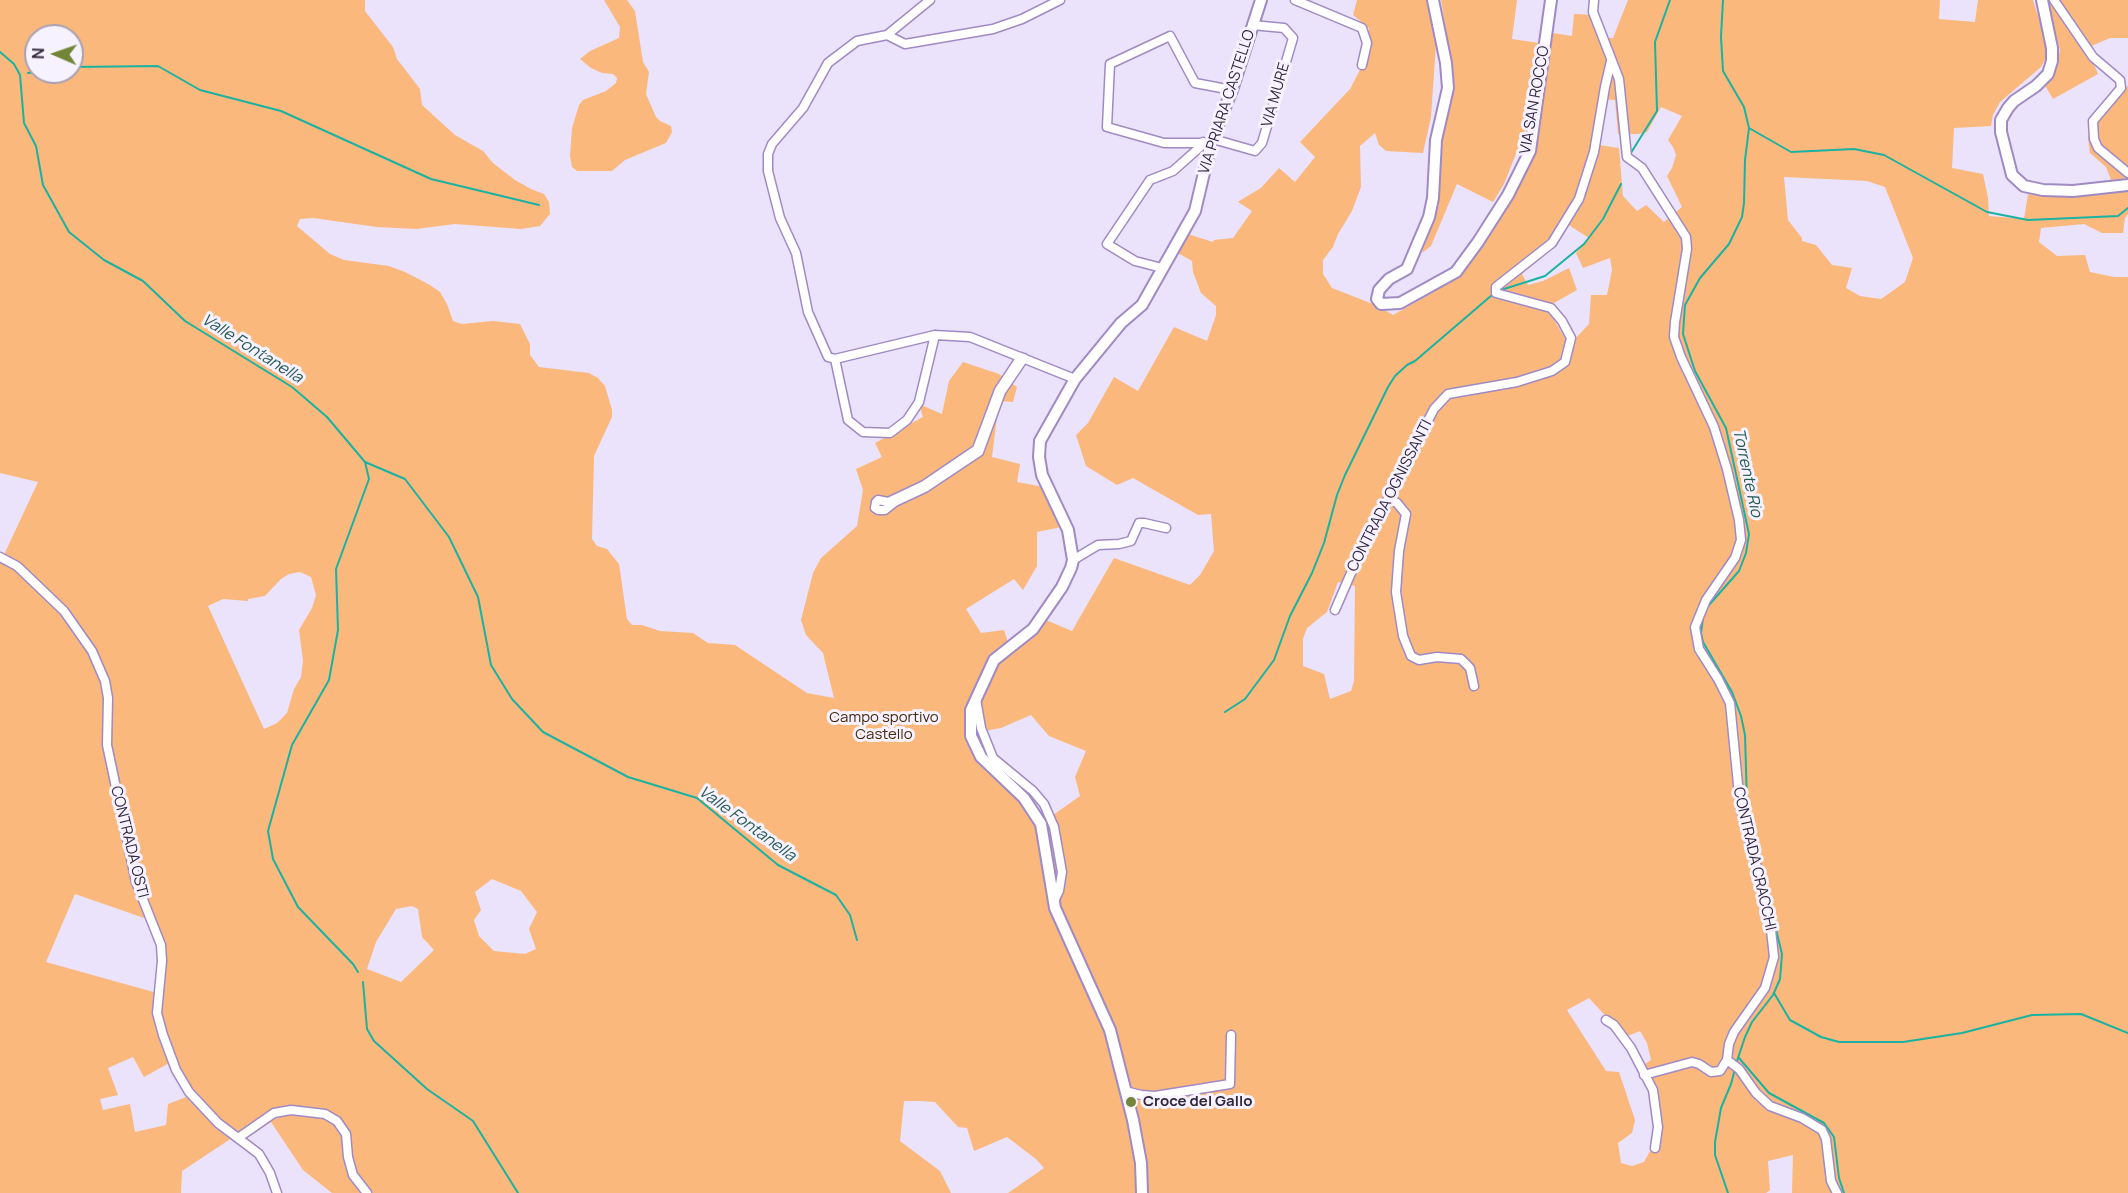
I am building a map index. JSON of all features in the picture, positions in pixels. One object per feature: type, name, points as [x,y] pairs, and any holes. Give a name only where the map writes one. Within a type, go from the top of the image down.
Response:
[{"type":"street","points":[[930,0],[887,35],[857,41],[828,63],[803,108],[772,144],[768,158],[768,171],[780,218],[796,253],[808,312],[828,357],[834,359],[935,335],[970,337],[1075,378]]},
{"type":"street","points":[[887,35],[905,44],[993,29],[1022,19],[1060,0]]},
{"type":"street","name":"VIA PRIARA CASTELLO","points":[[1073,560],[1068,530],[1042,475],[1039,457],[1040,441],[1075,378],[1121,323],[1142,304],[1195,211],[1209,141],[1232,90],[1261,0]]},
{"type":"street","points":[[1295,0],[1362,28],[1367,43],[1362,65]]},
{"type":"street","name":"VIA SAN ROCCO","points":[[1433,0],[1446,63],[1448,88],[1436,140],[1433,198],[1429,217],[1407,269],[1389,279],[1378,290],[1377,299],[1381,304],[1400,303],[1456,272],[1508,195],[1530,150],[1551,0]]},
{"type":"street","name":"CONTRADA CRACCHI","points":[[1594,0],[1593,12],[1619,78],[1627,157],[1642,168],[1686,237],[1687,249],[1674,337],[1714,427],[1739,520],[1741,540],[1735,558],[1706,600],[1695,627],[1699,649],[1718,678],[1730,703],[1740,805],[1769,912],[1774,957],[1765,988],[1734,1032],[1729,1044],[1733,1064]]},
{"type":"street","points":[[2042,0],[2052,48],[2048,74],[2008,108],[2001,120],[2001,132],[2012,176],[2024,186],[2043,190],[2073,191],[2128,185]]},
{"type":"street","points":[[2054,0],[2093,57],[2120,81],[2121,88],[2093,121],[2094,139],[2098,148],[2128,173]]},
{"type":"street","name":"VIA MURE","points":[[1209,141],[1255,151],[1262,143],[1293,38],[1284,28],[1252,25]]},
{"type":"street","points":[[1209,141],[1164,143],[1107,127],[1110,64],[1170,36],[1195,83],[1232,90]]},
{"type":"street","name":"CONTRADA OGNISSANTI","points":[[1335,610],[1358,557],[1434,408],[1448,394],[1517,382],[1552,371],[1565,362],[1571,338],[1562,321],[1551,308],[1496,293],[1496,287],[1552,243],[1579,199],[1594,152],[1611,61]]},
{"type":"street","name":"VIA PRIARA CASTELLO","points":[[1162,268],[1135,261],[1107,243],[1150,180],[1173,171],[1209,141]]},
{"type":"street","points":[[834,359],[848,420],[863,432],[890,433],[907,420],[919,402],[935,335]]},
{"type":"street","points":[[1023,358],[1001,392],[979,452],[925,488],[895,502],[885,510],[875,508],[878,500],[888,502],[924,485],[977,448],[999,390],[1023,358]]},
{"type":"street","points":[[1388,499],[1397,503],[1406,514],[1399,551],[1396,592],[1403,636],[1411,656],[1419,660],[1437,657],[1461,659],[1470,668],[1474,686]]},
{"type":"street","points":[[1142,1193],[1141,1163],[1110,1030],[1055,908],[1041,824],[1024,798],[981,757],[971,736],[971,710],[994,660],[1033,628],[1062,587],[1073,560],[1098,544],[1119,544],[1131,541],[1139,523],[1166,528]]},
{"type":"street","name":"CONTRADA OSTI","points":[[0,557],[17,566],[64,611],[92,651],[105,681],[108,698],[106,745],[136,882],[161,945],[162,961],[157,1013],[162,1035],[176,1070],[189,1092],[218,1123],[259,1154],[270,1173],[277,1193]]},
{"type":"street","points":[[1606,1020],[1614,1025],[1631,1048],[1653,1090],[1658,1126],[1654,1148]]},
{"type":"street","points":[[1125,1091],[1155,1095],[1230,1084],[1231,1035]]},
{"type":"street","points":[[1644,1075],[1692,1062],[1716,1072],[1733,1064],[1756,1094],[1770,1106],[1802,1118],[1822,1130],[1826,1139],[1831,1181],[1837,1193]]},
{"type":"street","points":[[238,1138],[274,1113],[291,1110],[325,1114],[337,1121],[346,1134],[348,1156],[353,1174],[368,1193]]},
{"type":"green space","name":"Campo sportivo Castello","points":[[0,0],[365,0],[365,11],[393,47],[397,59],[420,89],[422,105],[455,135],[483,151],[493,163],[515,180],[544,194],[549,202],[550,214],[540,226],[521,229],[455,224],[416,229],[377,227],[313,218],[300,219],[297,226],[330,254],[344,260],[389,266],[430,285],[440,292],[453,321],[462,324],[493,321],[520,324],[530,344],[530,355],[539,367],[589,373],[598,378],[605,386],[612,417],[594,456],[592,539],[597,546],[607,549],[619,564],[627,619],[632,625],[642,625],[660,631],[693,633],[708,643],[735,645],[807,693],[834,698],[823,653],[806,635],[801,620],[813,573],[821,558],[857,526],[863,490],[856,469],[882,457],[875,443],[923,417],[919,404],[942,414],[949,381],[963,362],[999,374],[1017,387],[1013,402],[999,401],[992,457],[1020,464],[1017,482],[1044,487],[1066,526],[1037,532],[1037,566],[1023,590],[1014,579],[966,609],[981,633],[1004,630],[1010,648],[1041,618],[1072,631],[1114,558],[1190,585],[1200,575],[1214,551],[1211,514],[1198,515],[1133,478],[1117,485],[1086,466],[1076,435],[1088,423],[1114,377],[1138,391],[1174,327],[1207,341],[1216,315],[1216,306],[1201,293],[1193,272],[1192,261],[1176,252],[1188,234],[1213,242],[1233,238],[1252,211],[1239,201],[1261,188],[1279,168],[1295,182],[1315,157],[1300,142],[1350,89],[1364,62],[1369,28],[1353,15],[1357,0],[1428,0],[1436,44],[1431,117],[1423,153],[1386,151],[1379,145],[1375,133],[1360,146],[1361,187],[1352,211],[1333,247],[1323,260],[1323,274],[1332,288],[1378,306],[1393,315],[1434,292],[1456,276],[1531,154],[1539,129],[1553,33],[1572,36],[1574,14],[1594,15],[1603,38],[1613,38],[1628,0],[1940,0],[1939,19],[1975,22],[1978,0],[2033,0],[2046,42],[2046,58],[2041,67],[2000,102],[1993,115],[1991,126],[1954,128],[1952,168],[1983,174],[1989,216],[2024,219],[2028,194],[2048,197],[2128,191],[2128,214],[2125,218],[2123,233],[2102,233],[2084,224],[2041,228],[2039,242],[2057,256],[2085,255],[2090,272],[2114,277],[2128,277],[2128,1193],[1792,1193],[1793,1155],[1768,1161],[1770,1190],[1766,1193],[1008,1193],[1044,1168],[1036,1159],[1007,1137],[974,1151],[967,1128],[958,1127],[935,1102],[904,1101],[900,1141],[940,1171],[951,1193],[332,1193],[303,1170],[271,1122],[242,1141],[235,1136],[182,1171],[181,1193],[0,1193],[0,559],[38,482],[0,473]],"holes":[[[1602,99],[1615,100],[1618,134],[1647,132],[1661,107],[1682,116],[1668,140],[1676,155],[1667,176],[1682,207],[1664,222],[1646,205],[1637,211],[1623,196],[1619,148],[1599,145]],[[1784,177],[1867,181],[1885,187],[1913,258],[1905,282],[1881,299],[1860,296],[1846,288],[1852,268],[1832,265],[1816,245],[1802,241],[1788,220]],[[1567,224],[1589,238],[1576,253],[1583,268],[1610,258],[1612,270],[1607,295],[1591,295],[1589,324],[1574,340],[1564,337],[1547,307],[1577,290],[1569,268],[1543,281],[1528,285],[1522,274],[1553,248]],[[300,572],[311,577],[316,595],[312,608],[299,630],[303,661],[301,677],[294,689],[287,713],[277,723],[264,729],[208,606],[223,599],[248,601],[248,599],[265,596],[289,574]],[[1338,582],[1355,586],[1354,681],[1351,691],[1330,699],[1324,674],[1303,666],[1303,639],[1307,628],[1327,612]],[[1031,715],[1049,736],[1086,751],[1075,777],[1080,796],[1039,825],[1023,803],[1000,783],[983,763],[972,733],[1001,728]],[[492,879],[521,891],[537,912],[529,929],[536,949],[525,954],[494,951],[479,936],[474,920],[481,910],[475,892]],[[75,894],[150,920],[160,960],[157,993],[46,962]],[[412,906],[418,909],[422,937],[434,950],[401,982],[367,969],[376,942],[396,909]],[[1589,998],[1625,1037],[1640,1031],[1647,1043],[1651,1060],[1642,1066],[1657,1120],[1655,1142],[1644,1162],[1632,1166],[1621,1163],[1618,1143],[1632,1133],[1635,1120],[1619,1072],[1606,1071],[1567,1010]],[[133,1057],[144,1077],[171,1062],[189,1096],[168,1104],[166,1125],[135,1132],[130,1104],[103,1110],[100,1099],[118,1095],[108,1068]]]},
{"type":"green space","points":[[604,0],[627,0],[635,11],[643,62],[649,72],[646,94],[656,117],[671,126],[672,132],[666,143],[625,160],[612,171],[577,171],[572,167],[570,156],[572,128],[579,105],[583,100],[606,91],[616,83],[617,78],[613,74],[602,73],[591,68],[580,59],[590,51],[619,38],[620,27]]},
{"type":"green space","points":[[1441,0],[1517,0],[1512,39],[1539,43],[1527,126],[1504,184],[1493,202],[1457,184],[1431,246],[1422,253],[1439,205],[1438,155],[1448,44]]},
{"type":"green space","points":[[2046,0],[2128,0],[2128,38],[2110,38],[2087,48],[2098,74],[2053,99],[2043,82],[2057,64],[2060,50]]},
{"type":"green space","points":[[2128,86],[2128,178],[2111,180],[2106,167],[2090,153],[2088,138],[2094,116]]},
{"type":"waterway","points":[[1629,156],[1657,111],[1655,42],[1670,0]]},
{"type":"waterway","name":"Torrente Rio","points":[[1709,605],[1739,571],[1746,553],[1749,534],[1726,428],[1695,371],[1683,334],[1685,305],[1700,278],[1729,244],[1742,217],[1744,203],[1745,160],[1749,128],[1744,107],[1723,71],[1721,37],[1723,0]]},
{"type":"waterway","name":"Valle Fontanella","points":[[0,52],[14,64],[20,75],[24,123],[36,146],[43,185],[69,232],[104,260],[143,281],[185,321],[292,387],[327,417],[365,462],[405,479],[449,537],[478,597],[491,665],[512,699],[543,732],[628,777],[697,798],[778,865],[836,895],[850,915],[857,940]]},
{"type":"waterway","points":[[84,67],[158,66],[200,90],[281,111],[431,179],[539,205]]},
{"type":"waterway","points":[[1749,128],[1791,152],[1854,149],[1884,155],[1987,212],[2028,220],[2118,216],[2128,208]]},
{"type":"waterway","points":[[1501,290],[1545,276],[1584,244],[1603,219],[1621,184]]},
{"type":"waterway","points":[[1225,712],[1245,699],[1274,660],[1290,616],[1324,543],[1345,475],[1395,376],[1492,295]]},
{"type":"waterway","points":[[358,972],[298,907],[273,859],[268,831],[292,745],[329,680],[338,630],[336,569],[369,479],[365,462]]},
{"type":"waterway","name":"Torrente Rio","points":[[1703,618],[1701,633],[1703,642],[1732,692],[1741,716],[1745,735],[1747,802],[1756,847]]},
{"type":"waterway","name":"Torrente Rio","points":[[1736,1064],[1752,1022],[1773,995],[1780,979],[1782,954],[1773,917]]},
{"type":"waterway","points":[[363,982],[367,1029],[374,1041],[427,1089],[473,1121],[518,1193]]},
{"type":"waterway","points":[[1774,993],[1790,1020],[1821,1037],[1839,1042],[1903,1042],[1962,1033],[2032,1015],[2081,1014],[2128,1033]]},
{"type":"waterway","points":[[1739,1058],[1769,1093],[1824,1123],[1834,1137],[1839,1178],[1844,1193]]},
{"type":"waterway","name":"Torrente Rio","points":[[1728,1193],[1715,1155],[1715,1142],[1721,1108],[1735,1069]]},
{"type":"place","name":"Croce del Gallo","points":[[1131,1102]]}]
